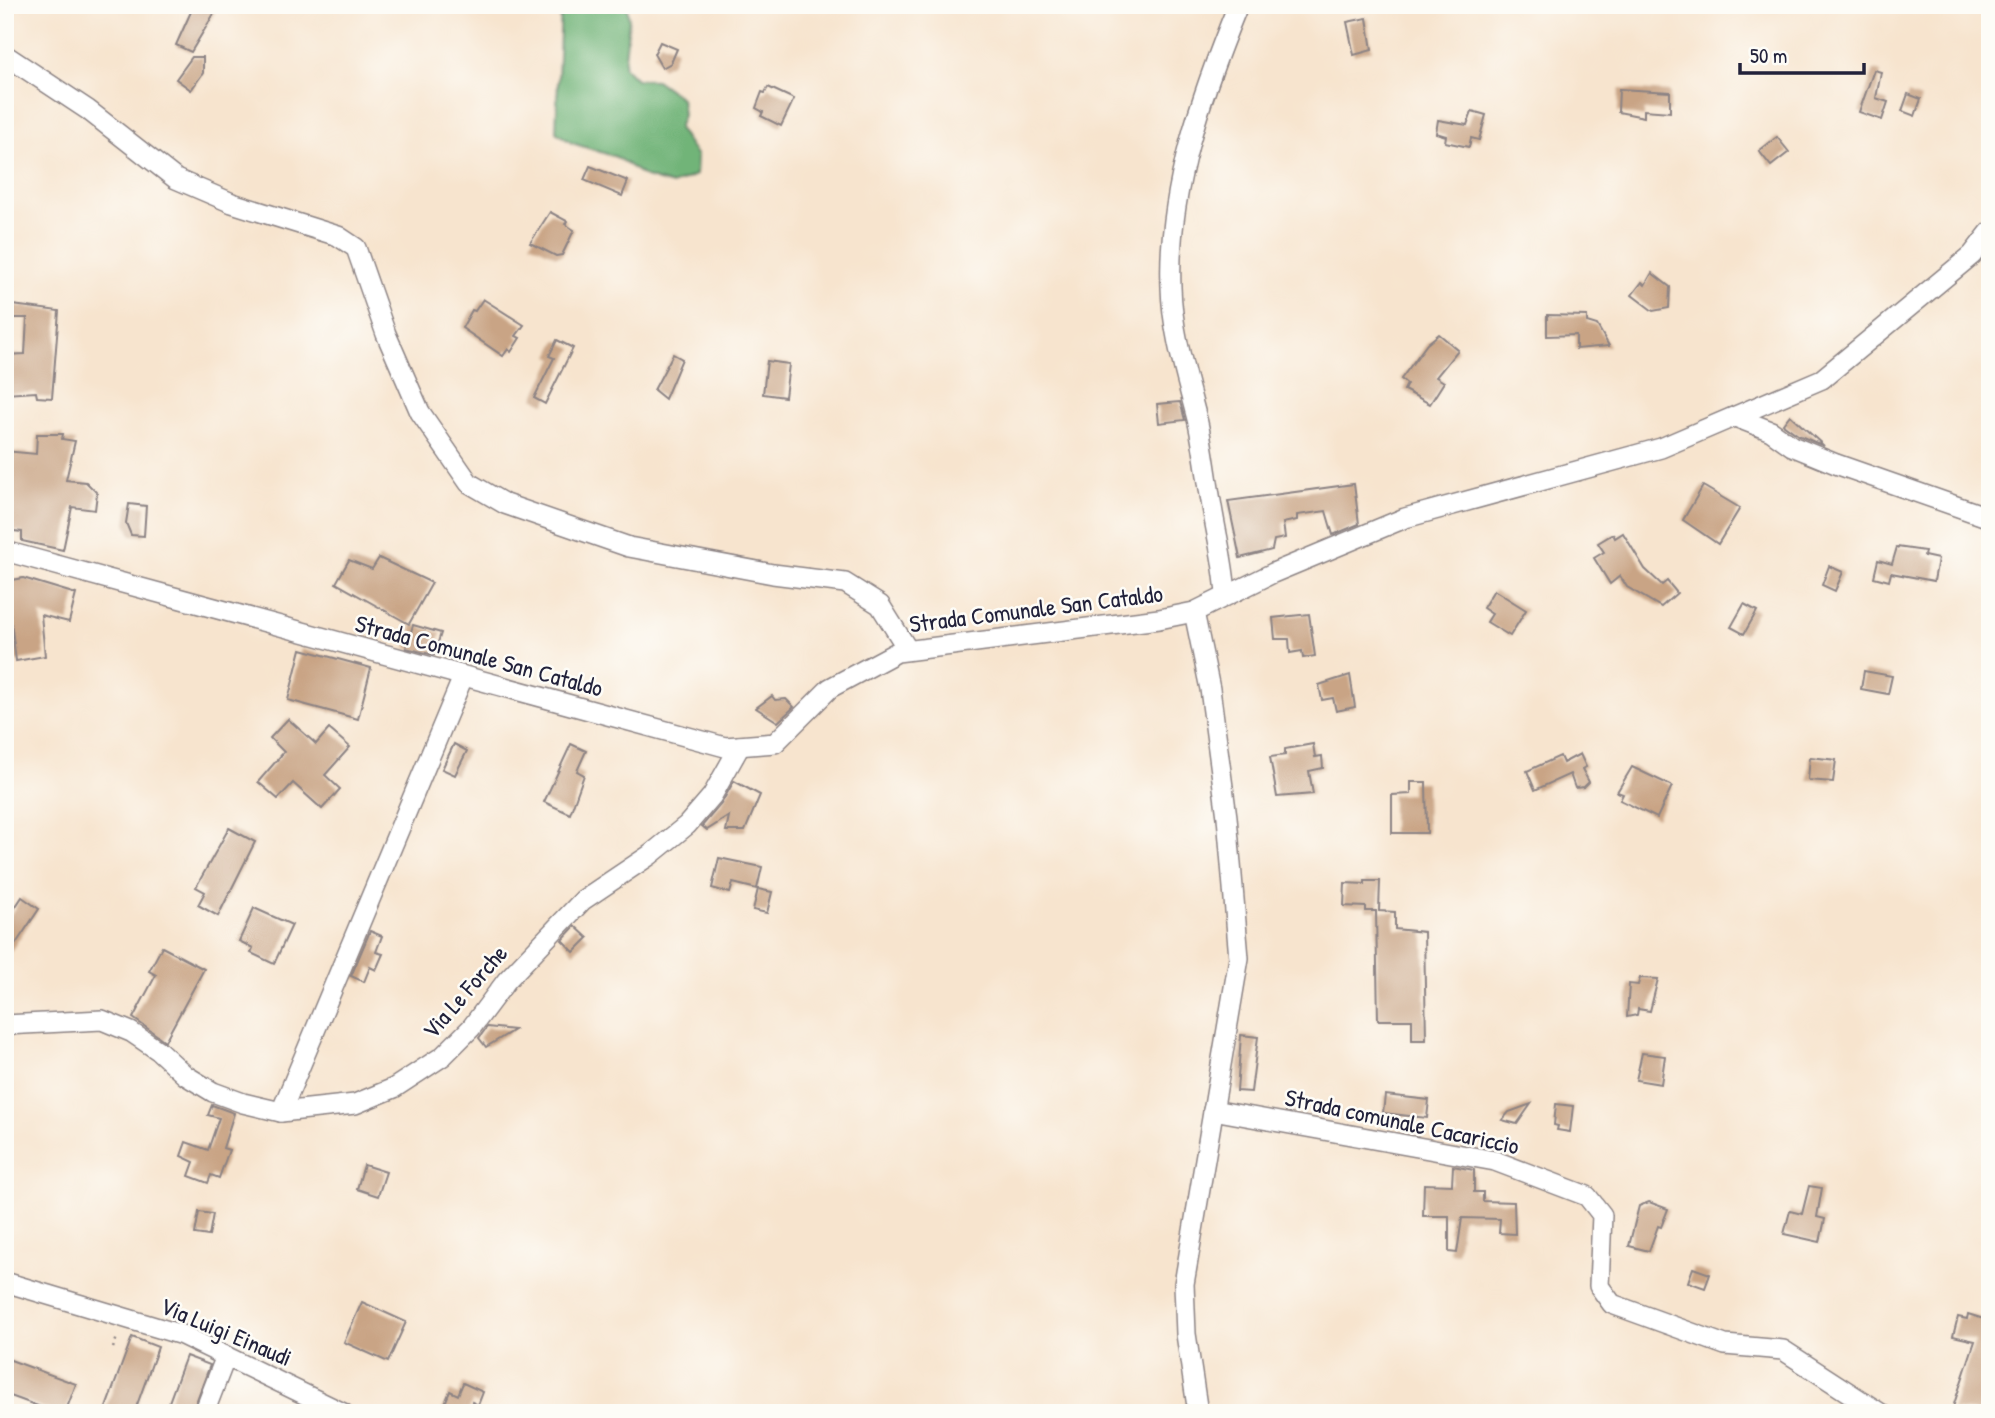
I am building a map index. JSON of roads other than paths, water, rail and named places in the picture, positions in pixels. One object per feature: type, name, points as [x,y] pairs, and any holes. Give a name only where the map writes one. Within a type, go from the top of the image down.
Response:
[{"type":"street","points":[[1226,596],[1224,556],[1199,426],[1182,359],[1171,288],[1177,201],[1191,140],[1216,61],[1238,5]]},
{"type":"street","points":[[5,55],[88,110],[176,179],[232,203],[338,236],[356,248],[386,334],[420,412],[469,483],[505,505],[629,547],[774,574],[845,583],[880,605],[908,650]]},
{"type":"street","name":"Strada Comunale San Cataldo","points":[[5,551],[725,747],[775,743],[830,688],[898,652],[1159,619],[1194,612],[1405,518],[1661,449],[1822,379],[1972,255],[1990,232]]},
{"type":"street","points":[[1735,417],[1771,431],[1792,446],[1836,464],[1990,518]]},
{"type":"street","points":[[1194,612],[1210,689],[1227,817],[1238,958],[1184,1284],[1186,1334],[1198,1413]]},
{"type":"street","points":[[281,1112],[463,677]]},
{"type":"street","name":"Via Le Forche","points":[[5,1025],[102,1020],[131,1032],[159,1051],[185,1075],[214,1092],[281,1112],[355,1104],[394,1088],[443,1056],[471,1028],[522,963],[583,900],[650,855],[687,825],[712,796],[740,746]]},
{"type":"street","name":"Strada comunale Cacariccio","points":[[1213,1110],[1495,1161],[1587,1196],[1602,1215],[1599,1286],[1612,1304],[1725,1345],[1783,1350],[1880,1413]]},
{"type":"street","name":"Via Luigi Einaudi","points":[[5,1282],[182,1335],[343,1413]]},
{"type":"street","points":[[204,1413],[226,1356]]}]
